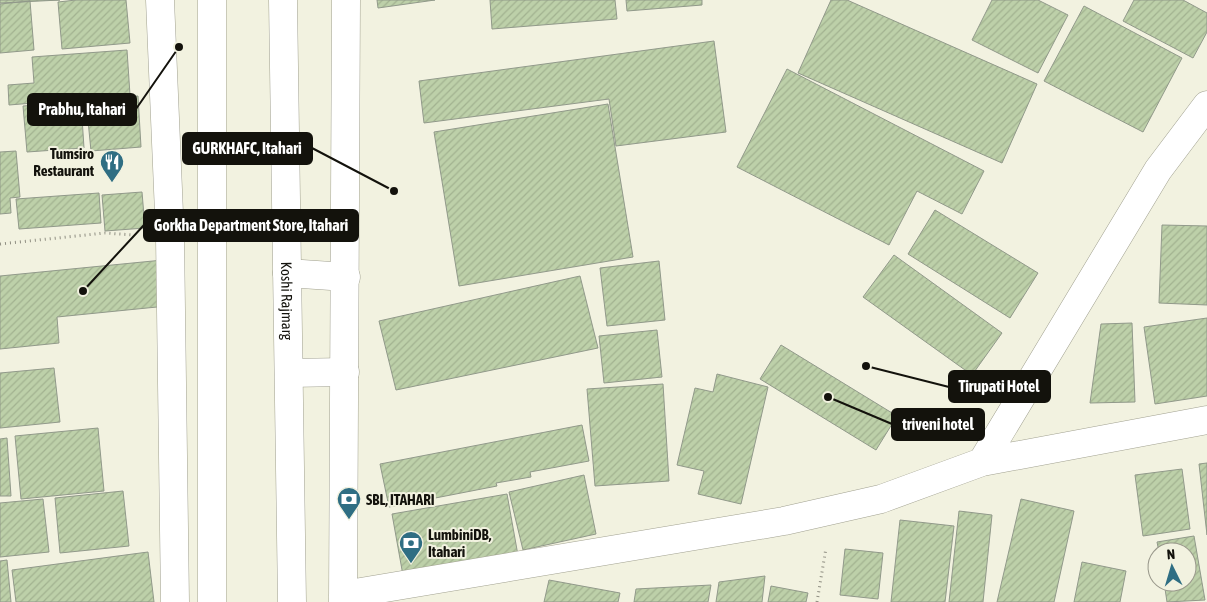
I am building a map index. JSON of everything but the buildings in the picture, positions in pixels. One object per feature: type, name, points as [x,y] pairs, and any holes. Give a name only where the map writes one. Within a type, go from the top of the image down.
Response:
[{"type":"street","points":[[160,0],[170,237],[175,602]]},
{"type":"street","points":[[212,0],[212,602]]},
{"type":"street","name":"Koshi Rajmarg","points":[[283,0],[292,602]]},
{"type":"street","points":[[346,0],[343,598],[784,521],[881,499],[982,462],[1207,420]]},
{"type":"street","points":[[982,462],[1158,170],[1207,106]]},
{"type":"street","points":[[287,273],[346,277]]},
{"type":"street","points":[[289,372],[345,372]]},
{"type":"path","points":[[0,244],[105,234],[170,237]]},
{"type":"place","name":"Prabhu, Itahari","points":[[179,47]]},
{"type":"place","name":"Tumsiro Restaurant","points":[[112,183]]},
{"type":"place","name":"GURKHAFC, Itahari","points":[[394,191]]},
{"type":"place","name":"Gorkha Department Store, Itahari","points":[[83,291]]},
{"type":"place","name":"Tirupati Hotel","points":[[866,366]]},
{"type":"place","name":"triveni hotel","points":[[828,397]]},
{"type":"place","name":"SBL, ITAHARI","points":[[349,520]]},
{"type":"place","name":"LumbiniDB, Itahari","points":[[411,564]]}]
